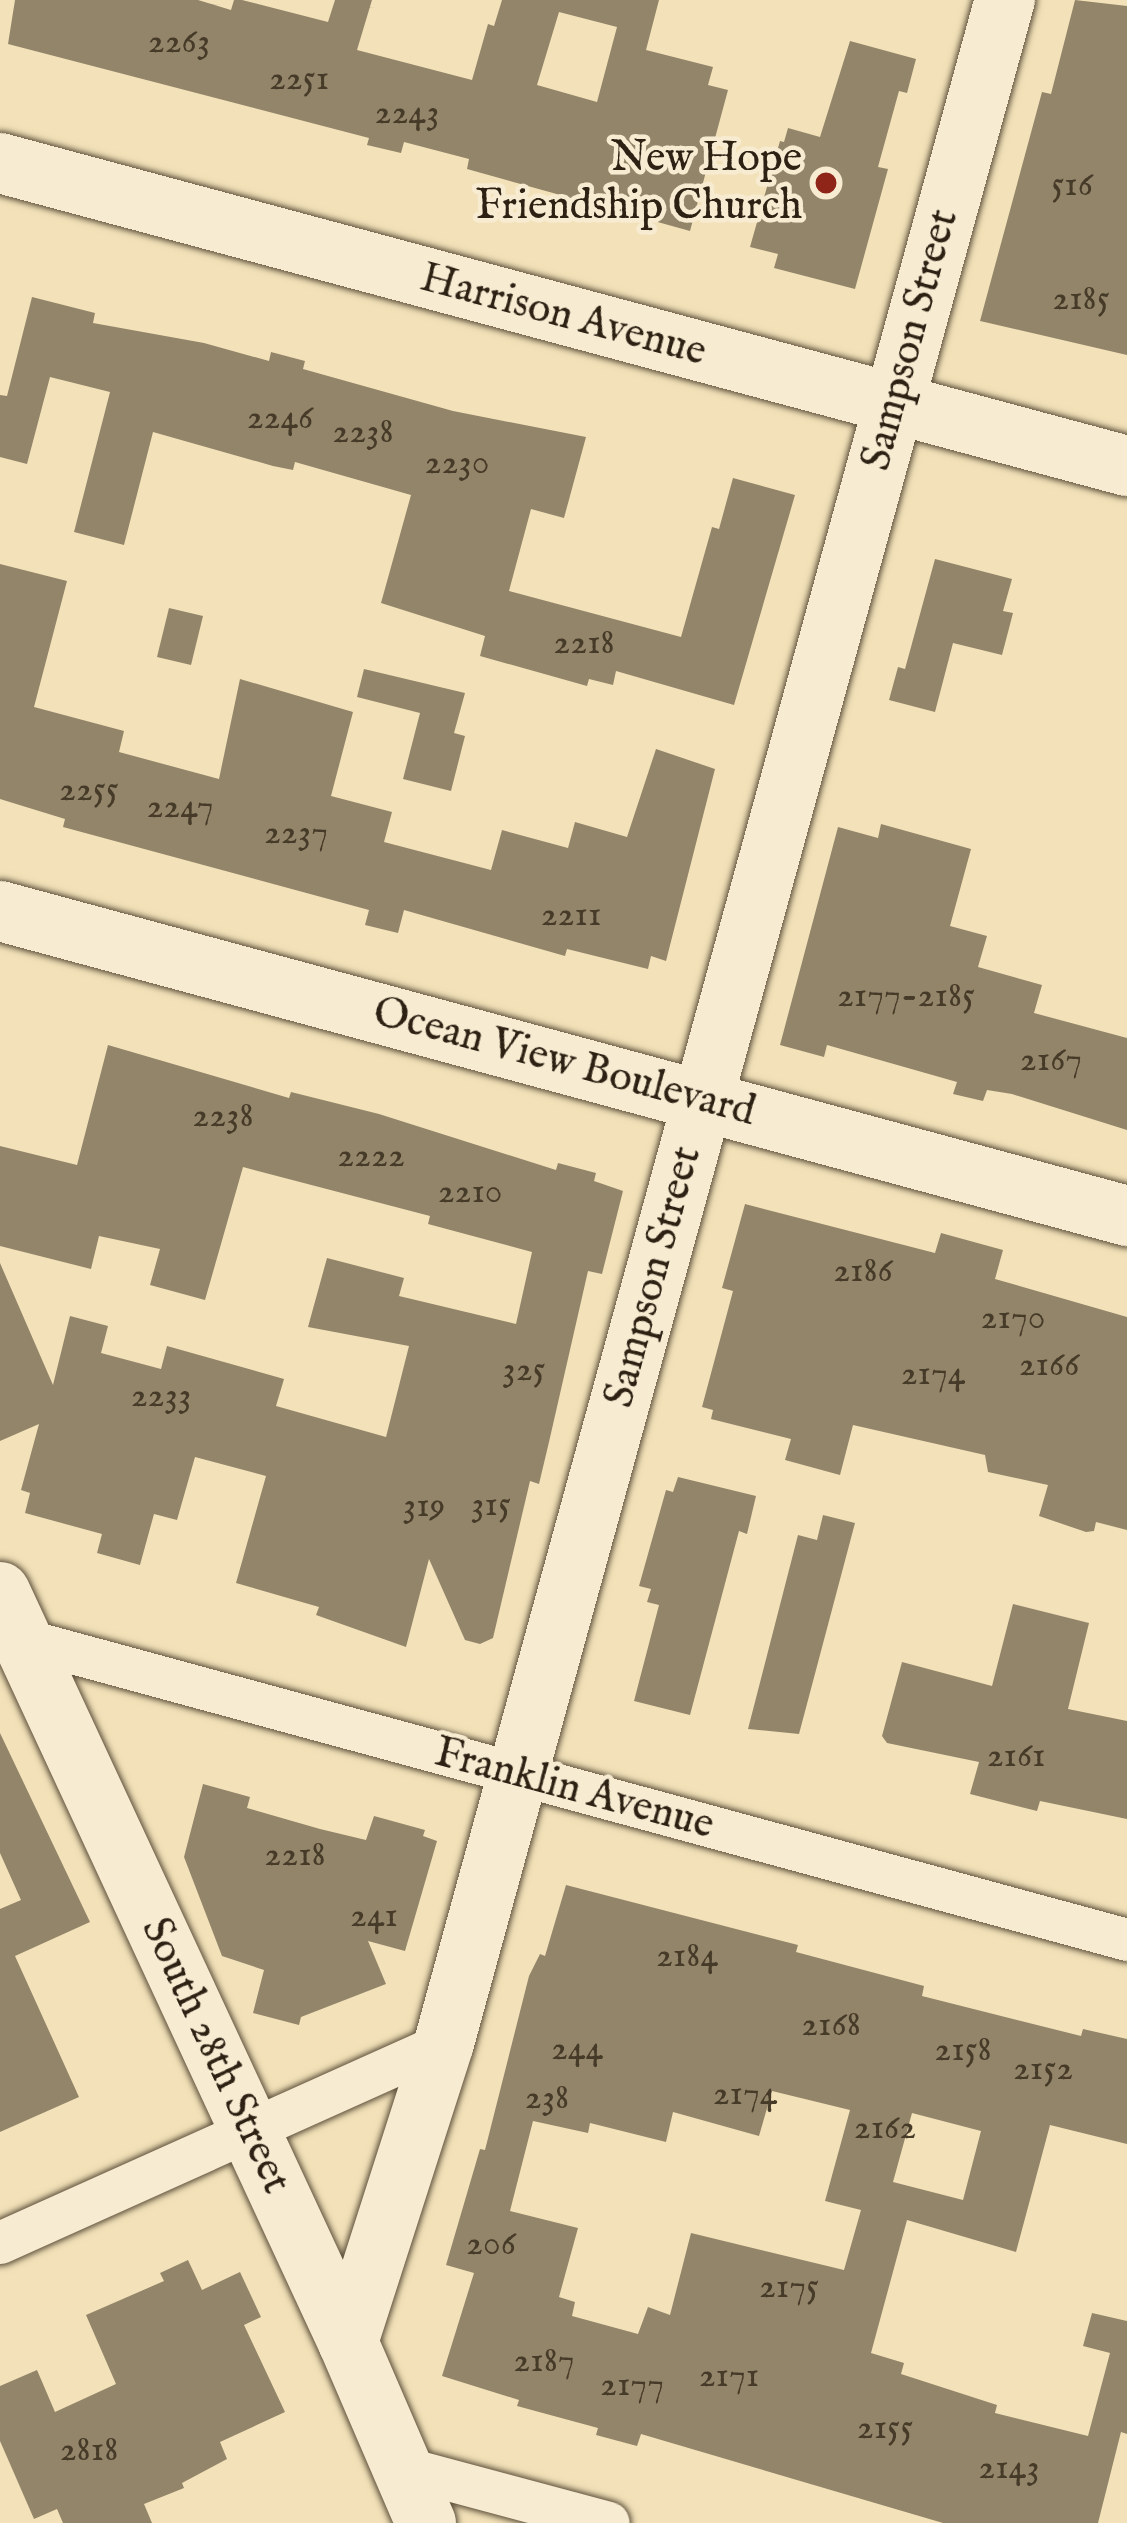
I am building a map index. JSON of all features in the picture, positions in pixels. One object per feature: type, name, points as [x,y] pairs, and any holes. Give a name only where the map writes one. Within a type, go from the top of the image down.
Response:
[{"type":"street","name":"Sampson Street","points":[[348,2342],[444,2043],[1005,0]]},
{"type":"street","name":"Harrison Avenue","points":[[0,163],[1127,466]]},
{"type":"street","name":"Ocean View Boulevard","points":[[0,910],[1127,1216]]},
{"type":"street","name":"Franklin Avenue","points":[[10,1615],[517,1774],[1127,1940]]},
{"type":"street","name":"South 28th Street","points":[[10,1615],[348,2342],[426,2523]]},
{"type":"street","points":[[0,2243],[444,2043]]},
{"type":"street","points":[[400,2467],[608,2523]]},
{"type":"building","points":[[15,0],[198,0],[231,10],[234,0],[242,0],[328,22],[335,0],[372,0],[357,50],[472,80],[488,24],[494,26],[502,0],[659,0],[646,50],[713,67],[708,85],[728,90],[690,231],[467,169],[469,159],[404,142],[401,153],[367,145],[369,138],[8,44]],"holes":[[[559,12],[617,27],[597,102],[537,85]]]},
{"type":"building","points":[[1075,0],[1127,6],[1127,355],[980,321],[1042,92],[1051,94]]},
{"type":"building","points":[[850,41],[916,59],[907,93],[899,91],[878,167],[888,169],[855,289],[774,268],[778,254],[750,247],[780,141],[784,142],[788,128],[820,137]]},
{"type":"building","points":[[32,297],[95,313],[93,323],[204,343],[269,361],[271,352],[305,361],[303,369],[453,411],[586,437],[564,518],[531,509],[509,591],[681,637],[712,527],[719,529],[733,478],[795,495],[734,705],[616,671],[613,685],[589,679],[587,686],[480,656],[485,636],[381,603],[411,495],[295,462],[293,470],[273,466],[153,432],[124,545],[74,532],[110,392],[50,377],[27,464],[0,457],[0,395],[7,396]]},
{"type":"building","points":[[935,559],[1012,579],[1003,611],[1013,613],[1002,655],[953,643],[935,712],[889,700],[898,667],[905,669]]},
{"type":"building","points":[[0,564],[67,581],[34,707],[124,731],[119,752],[219,779],[240,679],[353,712],[331,796],[392,812],[384,842],[491,870],[502,830],[568,848],[575,822],[627,837],[656,749],[715,769],[666,961],[651,956],[648,969],[567,949],[565,956],[404,910],[398,933],[365,925],[369,910],[63,827],[65,819],[0,799]]},
{"type":"building","points":[[169,608],[203,616],[191,665],[157,657]]},
{"type":"building","points":[[364,669],[465,693],[454,733],[465,736],[451,791],[403,779],[420,713],[357,697]]},
{"type":"building","points":[[881,824],[971,849],[950,926],[987,936],[978,967],[1042,985],[1034,1013],[1127,1038],[1127,1130],[1012,1094],[987,1090],[983,1101],[953,1094],[957,1082],[827,1045],[824,1057],[780,1045],[838,827],[878,838]]},
{"type":"building","points":[[108,1045],[289,1098],[291,1092],[379,1114],[556,1170],[558,1163],[596,1173],[594,1181],[623,1191],[602,1274],[588,1271],[539,1484],[530,1481],[493,1638],[480,1644],[465,1640],[429,1559],[406,1647],[316,1615],[319,1607],[236,1583],[266,1476],[195,1457],[177,1520],[154,1514],[140,1565],[97,1553],[102,1534],[25,1513],[30,1493],[21,1490],[39,1424],[0,1441],[0,1263],[53,1385],[70,1316],[108,1326],[101,1353],[161,1369],[167,1346],[284,1379],[276,1406],[386,1437],[409,1346],[308,1327],[327,1258],[404,1278],[399,1296],[516,1324],[532,1252],[428,1224],[430,1216],[243,1167],[205,1300],[150,1285],[160,1249],[99,1236],[91,1269],[0,1246],[0,1146],[77,1165]]},
{"type":"building","points":[[745,1204],[935,1253],[941,1233],[1003,1250],[995,1279],[1127,1317],[1127,1530],[1096,1522],[1094,1531],[1086,1532],[1039,1516],[1048,1485],[988,1472],[985,1455],[853,1425],[840,1475],[785,1460],[791,1439],[711,1419],[713,1410],[702,1407],[733,1291],[722,1288]]},
{"type":"building","points":[[678,1477],[756,1496],[747,1534],[739,1531],[690,1715],[634,1701],[659,1605],[647,1602],[651,1589],[639,1586],[666,1490],[673,1492]]},
{"type":"building","points":[[823,1515],[855,1523],[799,1734],[748,1729],[798,1535],[817,1540]]},
{"type":"building","points":[[1013,1604],[1089,1623],[1068,1709],[1127,1721],[1127,1819],[1040,1801],[1037,1811],[970,1794],[979,1762],[887,1743],[882,1736],[902,1662],[992,1686]]},
{"type":"building","points":[[0,1733],[90,1922],[15,1956],[79,2097],[0,2132],[0,1909],[21,1900],[0,1853]]},
{"type":"building","points":[[203,1784],[250,1797],[247,1808],[320,1829],[366,1840],[374,1816],[425,1830],[423,1836],[437,1841],[405,1951],[368,1941],[386,1984],[301,2017],[299,2025],[253,2013],[264,1970],[222,1956],[184,1857]]},
{"type":"building","points":[[566,1885],[798,1945],[796,1952],[924,1986],[922,1996],[1081,2036],[1083,2029],[1127,2039],[1127,2144],[1050,2125],[1016,2252],[907,2220],[871,2353],[904,2363],[901,2374],[997,2405],[995,2413],[1088,2436],[1110,2353],[1083,2346],[1092,2313],[1127,2321],[1127,2434],[1121,2432],[1098,2523],[943,2523],[641,2434],[637,2446],[596,2435],[598,2428],[517,2406],[519,2400],[442,2376],[474,2273],[446,2265],[480,2149],[485,2150],[529,1976],[540,1954],[545,1956]],"holes":[[[772,2091],[850,2110],[825,2201],[861,2210],[844,2270],[691,2233],[670,2315],[648,2307],[638,2334],[572,2316],[575,2302],[559,2297],[578,2228],[510,2211],[533,2121],[588,2133],[590,2123],[666,2142],[673,2112],[759,2136]],[[912,2113],[981,2131],[963,2200],[893,2182]]]},
{"type":"building","points":[[188,2260],[202,2290],[240,2272],[261,2317],[244,2325],[285,2412],[220,2442],[227,2459],[182,2483],[184,2488],[144,2504],[152,2523],[63,2523],[57,2509],[34,2519],[0,2441],[0,2386],[37,2370],[55,2412],[116,2384],[86,2315],[164,2281],[160,2273]]},
{"type":"place","name":"New Hope Friendship Church","points":[[826,183]]}]
